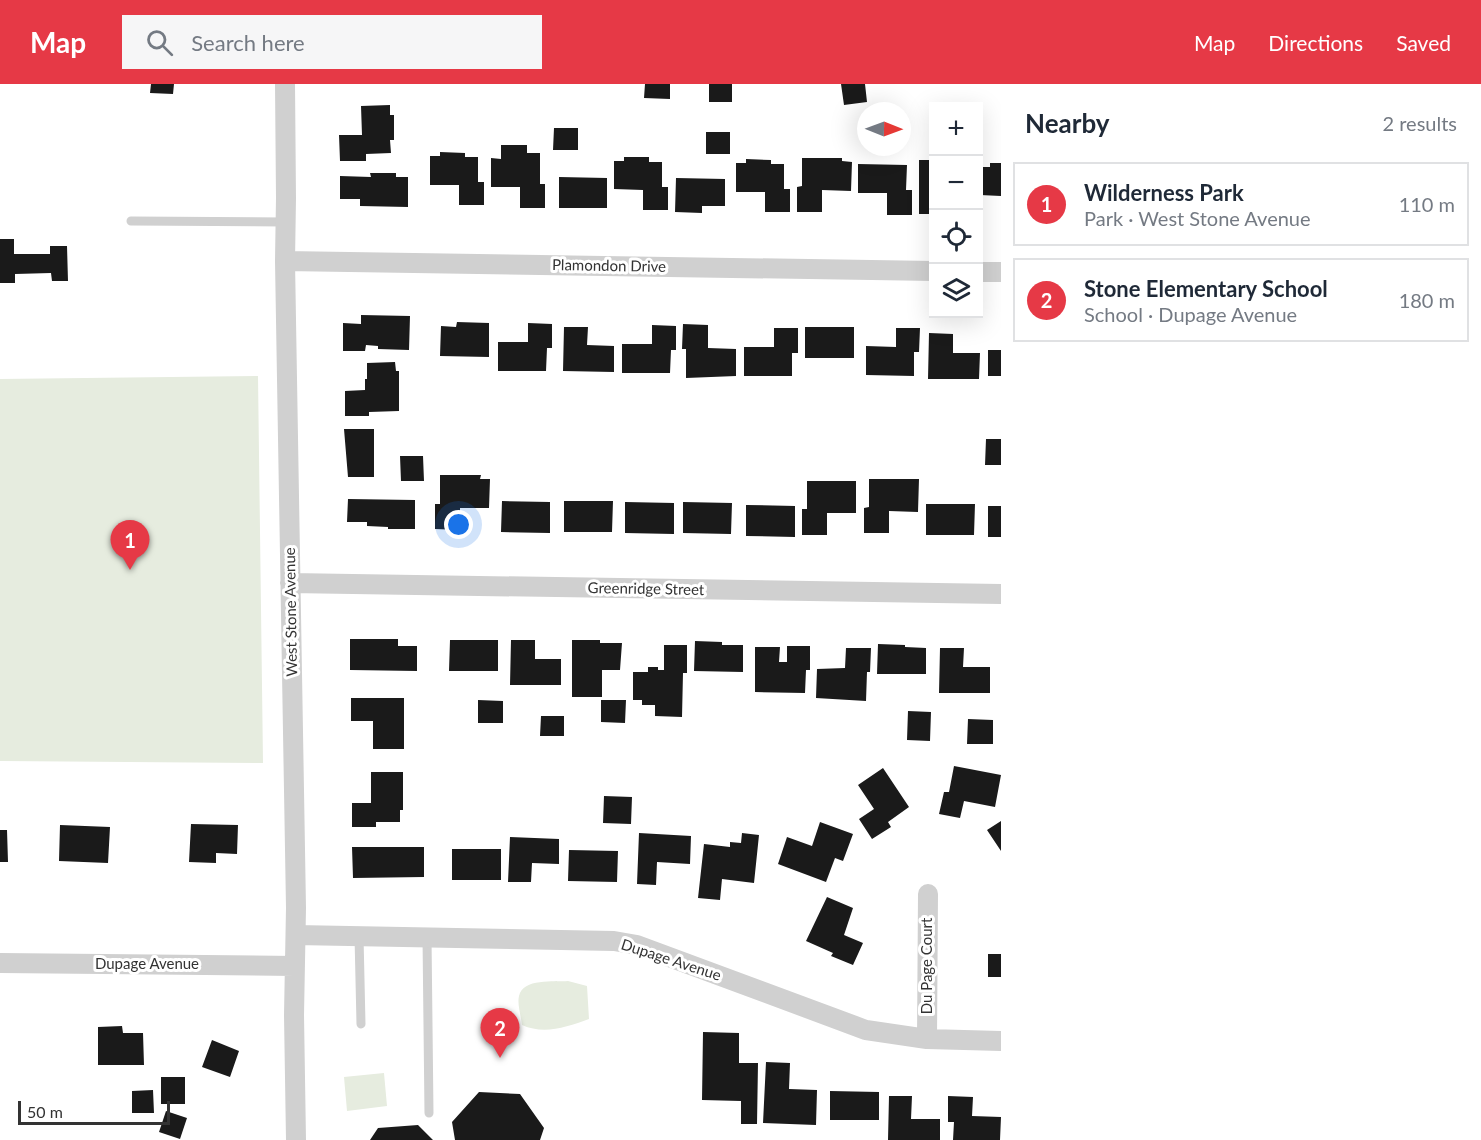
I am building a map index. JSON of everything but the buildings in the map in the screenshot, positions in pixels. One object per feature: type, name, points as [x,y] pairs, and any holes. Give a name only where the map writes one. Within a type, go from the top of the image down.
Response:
[{"type":"street","name":"West Stone Avenue","points":[[285,84],[286,198],[284,222],[296,935],[296,1140]]},
{"type":"street","name":"Plamondon Drive","points":[[285,261],[929,271]]},
{"type":"street","points":[[983,272],[1001,272]]},
{"type":"street","name":"Greenridge Street","points":[[290,583],[1001,594]]},
{"type":"street","name":"Du Page Court","points":[[927,1039],[928,894]]},
{"type":"street","name":"Dupage Avenue","points":[[296,935],[614,941],[636,945],[866,1030],[927,1039],[1001,1041]]},
{"type":"street","name":"Dupage Avenue","points":[[0,963],[295,966]]},
{"type":"lane","points":[[131,221],[284,222]]},
{"type":"lane","points":[[359,936],[360,1024]]},
{"type":"lane","points":[[427,937],[429,1113]]},
{"type":"shaded area","points":[[258,376],[263,763],[0,761],[0,379]]},
{"type":"shaded area","points":[[568,981],[587,986],[589,1019],[547,1030],[522,1025],[518,1003],[519,996],[526,986],[540,982]]},
{"type":"shaded area","points":[[384,1073],[387,1106],[347,1111],[344,1077]]},
{"type":"place","name":"Wilderness Park","points":[[130,570]]},
{"type":"place","name":"Stone Elementary School","points":[[500,1058]]}]
